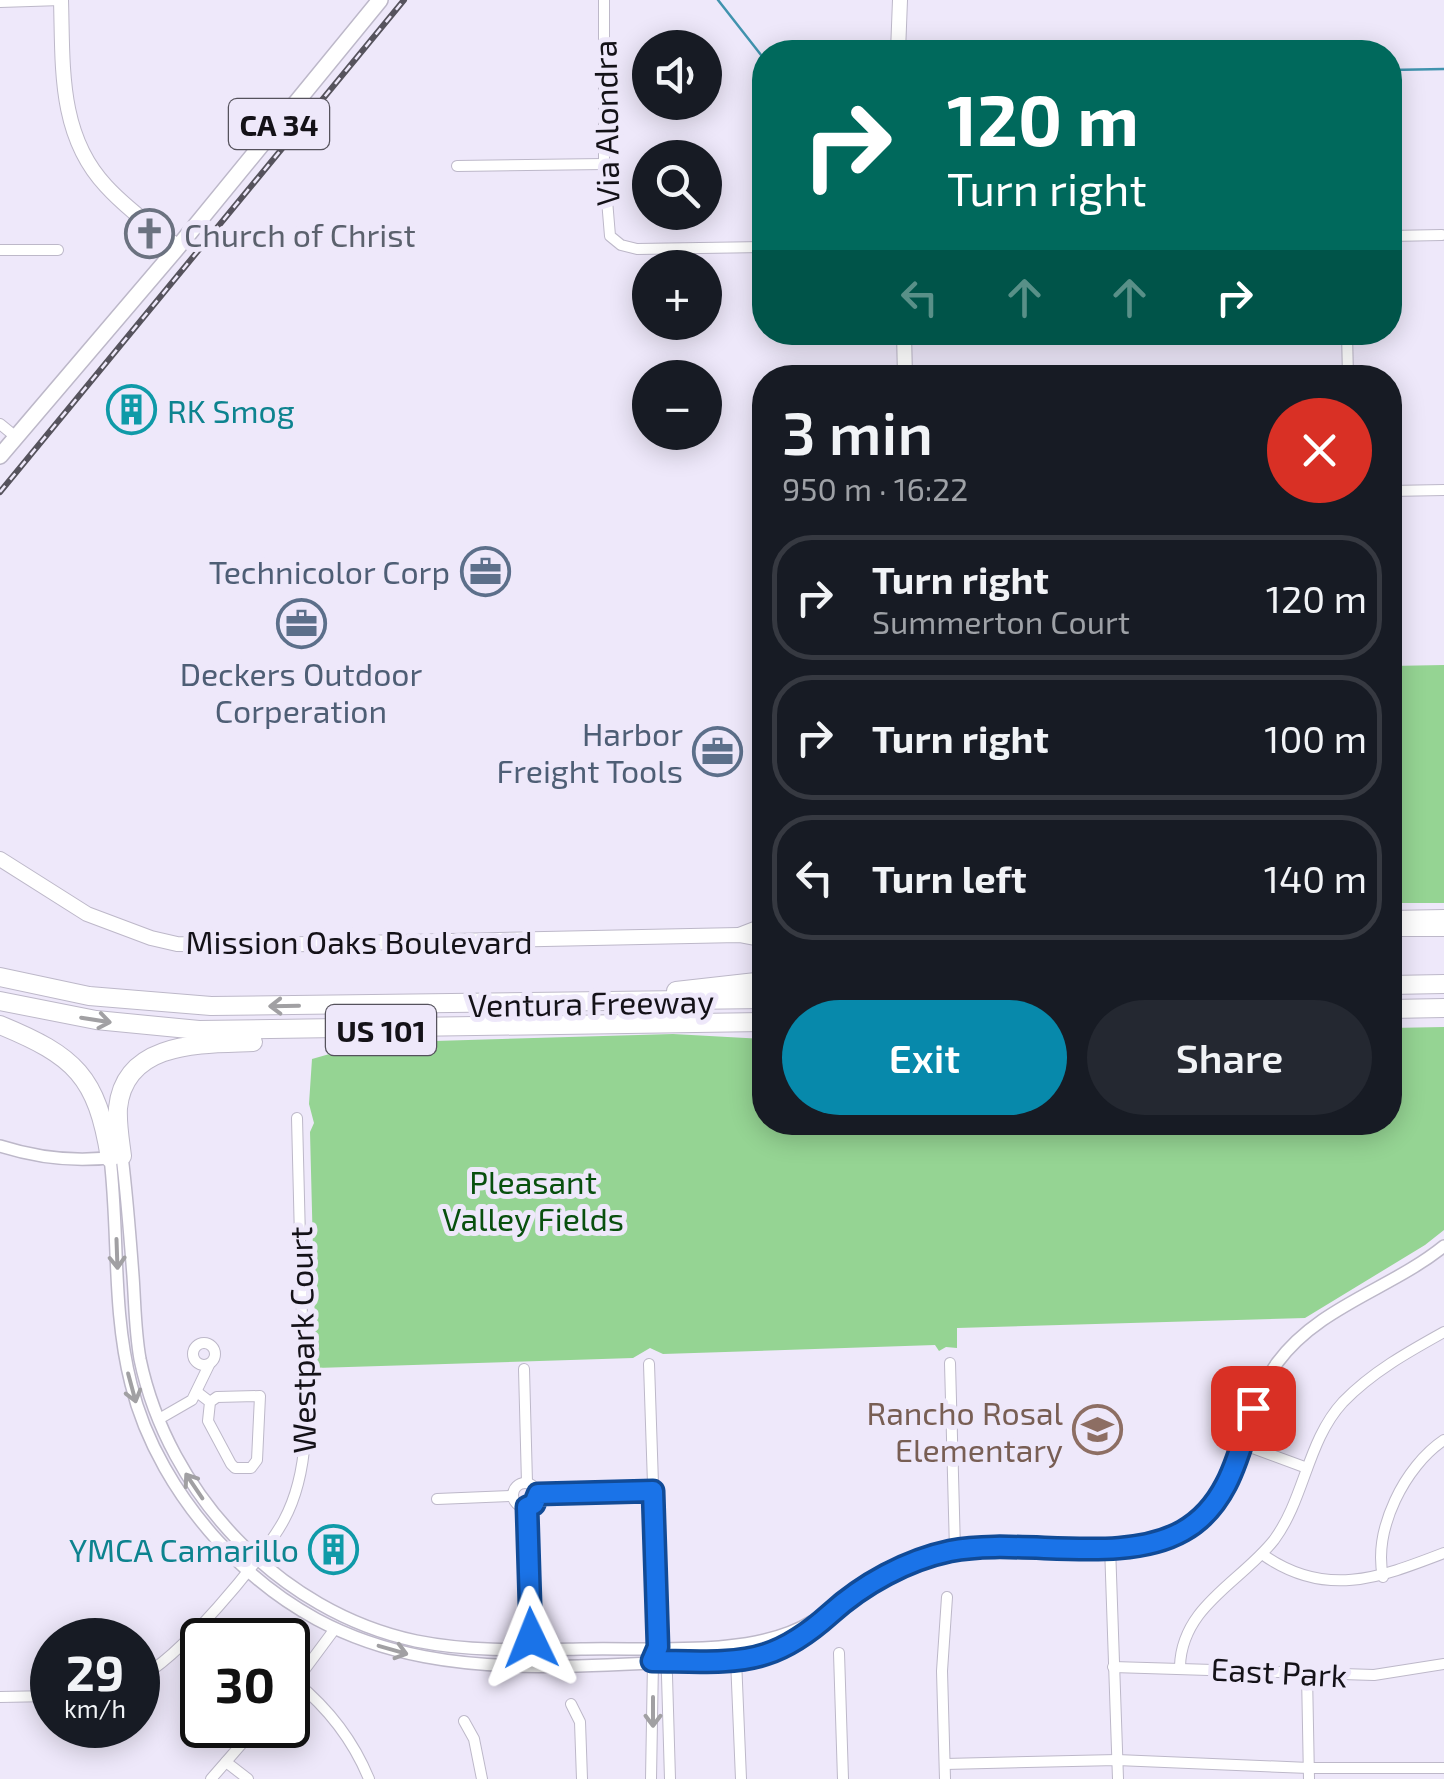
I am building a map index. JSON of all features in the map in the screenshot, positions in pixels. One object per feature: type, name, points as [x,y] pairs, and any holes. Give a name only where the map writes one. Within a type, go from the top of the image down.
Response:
[{"type":"highway","name":"Ventura Freeway","points":[[0,977],[89,996],[211,1006],[752,999]]},
{"type":"highway","points":[[581,1002],[752,982]]},
{"type":"highway","points":[[1402,985],[1444,984]]},
{"type":"highway","name":"Ventura Freeway","points":[[0,1002],[154,1027],[261,1032],[752,1022]]},
{"type":"highway","points":[[1402,1009],[1444,1008]]},
{"type":"highway","points":[[0,1025],[54,1050],[78,1071],[99,1105],[116,1157]]},
{"type":"highway","points":[[116,1157],[120,1098],[136,1070],[160,1052],[181,1046],[358,1030]]},
{"type":"main road","points":[[61,0],[65,98],[80,148],[106,186],[178,247]]},
{"type":"main road","name":"CA 34","points":[[0,456],[380,0]]},
{"type":"main road","points":[[898,40],[900,0]]},
{"type":"main road","name":"Mission Oaks Boulevard","points":[[0,859],[88,914],[177,944],[752,937]]},
{"type":"main road","points":[[1402,919],[1444,923]]},
{"type":"main road","points":[[1402,930],[1428,929],[1444,923]]},
{"type":"main road","name":"Mission Oaks Boulevard","points":[[740,935],[752,930]]},
{"type":"street","points":[[0,2],[61,0]]},
{"type":"street","name":"Via Alondra","points":[[604,0],[608,230],[617,243],[638,249],[752,247]]},
{"type":"street","points":[[457,166],[604,164]]},
{"type":"street","points":[[1402,236],[1442,234]]},
{"type":"street","points":[[0,250],[58,250]]},
{"type":"street","points":[[0,424],[16,437]]},
{"type":"street","points":[[1402,491],[1444,490]]},
{"type":"street","name":"Westpark Court","points":[[160,1663],[174,1654],[258,1559],[284,1521],[303,1468],[298,1118]]},
{"type":"street","points":[[0,1146],[50,1158],[116,1157]]},
{"type":"street","points":[[116,1157],[140,1357],[158,1419],[202,1499],[225,1528],[258,1559],[313,1598],[412,1640],[455,1647],[531,1650],[764,1642],[829,1615]]},
{"type":"street","points":[[116,1157],[120,1328],[137,1406],[185,1501],[248,1570],[334,1630],[401,1653],[471,1665],[736,1659],[764,1655],[790,1644],[888,1574],[930,1556],[955,1550],[1110,1546],[1167,1539],[1203,1516],[1218,1498],[1268,1377],[1303,1334],[1444,1246]]},
{"type":"street","points":[[1180,1666],[1188,1630],[1204,1606],[1262,1554],[1289,1516],[1321,1434],[1340,1405],[1390,1362],[1444,1332]]},
{"type":"street","points":[[158,1419],[186,1405],[197,1392],[210,1359]]},
{"type":"street","points":[[649,1364],[658,1647],[670,1779]]},
{"type":"street","points":[[950,1364],[955,1550]]},
{"type":"street","points":[[524,1369],[527,1483]]},
{"type":"street","points":[[197,1392],[210,1402]]},
{"type":"street","points":[[260,1396],[258,1460],[250,1468],[235,1468],[231,1464],[208,1421],[210,1402],[217,1398],[260,1396]]},
{"type":"street","points":[[1383,1576],[1383,1542],[1397,1499],[1413,1468],[1444,1440]]},
{"type":"street","points":[[1242,1444],[1307,1468]]},
{"type":"street","points":[[527,1483],[538,1494],[534,1504],[527,1507],[519,1505],[514,1496],[518,1485],[527,1483]]},
{"type":"street","points":[[538,1494],[653,1491]]},
{"type":"street","points":[[436,1498],[514,1496]]},
{"type":"street","points":[[527,1507],[531,1650]]},
{"type":"street","points":[[1110,1546],[1118,1779]]},
{"type":"street","points":[[1262,1554],[1299,1574],[1330,1580],[1383,1576],[1444,1553]]},
{"type":"street","points":[[945,1779],[942,1671],[947,1597]]},
{"type":"street","points":[[310,1663],[334,1630]]},
{"type":"street","points":[[839,1653],[843,1779]]},
{"type":"street","points":[[736,1659],[740,1779]]},
{"type":"street","points":[[651,1779],[659,1661]]},
{"type":"street","name":"East Park","points":[[1113,1666],[1388,1674],[1444,1664]]},
{"type":"street","points":[[1307,1674],[1309,1774]]},
{"type":"street","points":[[0,1697],[30,1696]]},
{"type":"street","points":[[310,1700],[331,1715],[357,1750],[368,1779]]},
{"type":"street","points":[[571,1704],[580,1722],[582,1779]]},
{"type":"street","points":[[464,1721],[474,1739],[482,1779]]},
{"type":"street","points":[[211,1779],[238,1748]]},
{"type":"street","points":[[944,1764],[1117,1760],[1309,1774],[1444,1768]]},
{"type":"street","points":[[226,1762],[248,1779]]},
{"type":"green space","points":[[1444,665],[1444,903],[1402,903],[1402,666]]},
{"type":"green space","name":"Pleasant Valley Fields","points":[[1444,1027],[1444,1230],[1305,1318],[957,1328],[957,1348],[939,1351],[935,1345],[663,1354],[650,1348],[633,1358],[316,1368],[310,1132],[314,1123],[309,1104],[312,1059],[368,1043],[673,1034],[752,1038],[752,1135],[1402,1135],[1402,1028]]},
{"type":"waterway","points":[[718,0],[752,43]]},
{"type":"waterway","points":[[1402,70],[1444,69]]},
{"type":"railway","points":[[0,492],[404,0]]},
{"type":"place","name":"Church of Christ","points":[[149,234]]},
{"type":"place","name":"RK Smog","points":[[132,410]]},
{"type":"place","name":"Technicolor Corp","points":[[485,571]]},
{"type":"place","name":"Deckers Outdoor Corperation","points":[[301,623]]},
{"type":"place","name":"Harbor Freight Tools","points":[[718,751]]},
{"type":"place","name":"Rancho Rosal Elementary","points":[[1098,1430]]},
{"type":"place","name":"YMCA Camarillo","points":[[334,1549]]},
{"type":"route","points":[[531,1638],[527,1507],[534,1504],[538,1494],[653,1491],[658,1647],[652,1661],[736,1659],[764,1655],[790,1644],[888,1574],[930,1556],[988,1548],[1121,1547],[1167,1539],[1186,1530],[1218,1498],[1232,1474],[1253,1408]]}]
